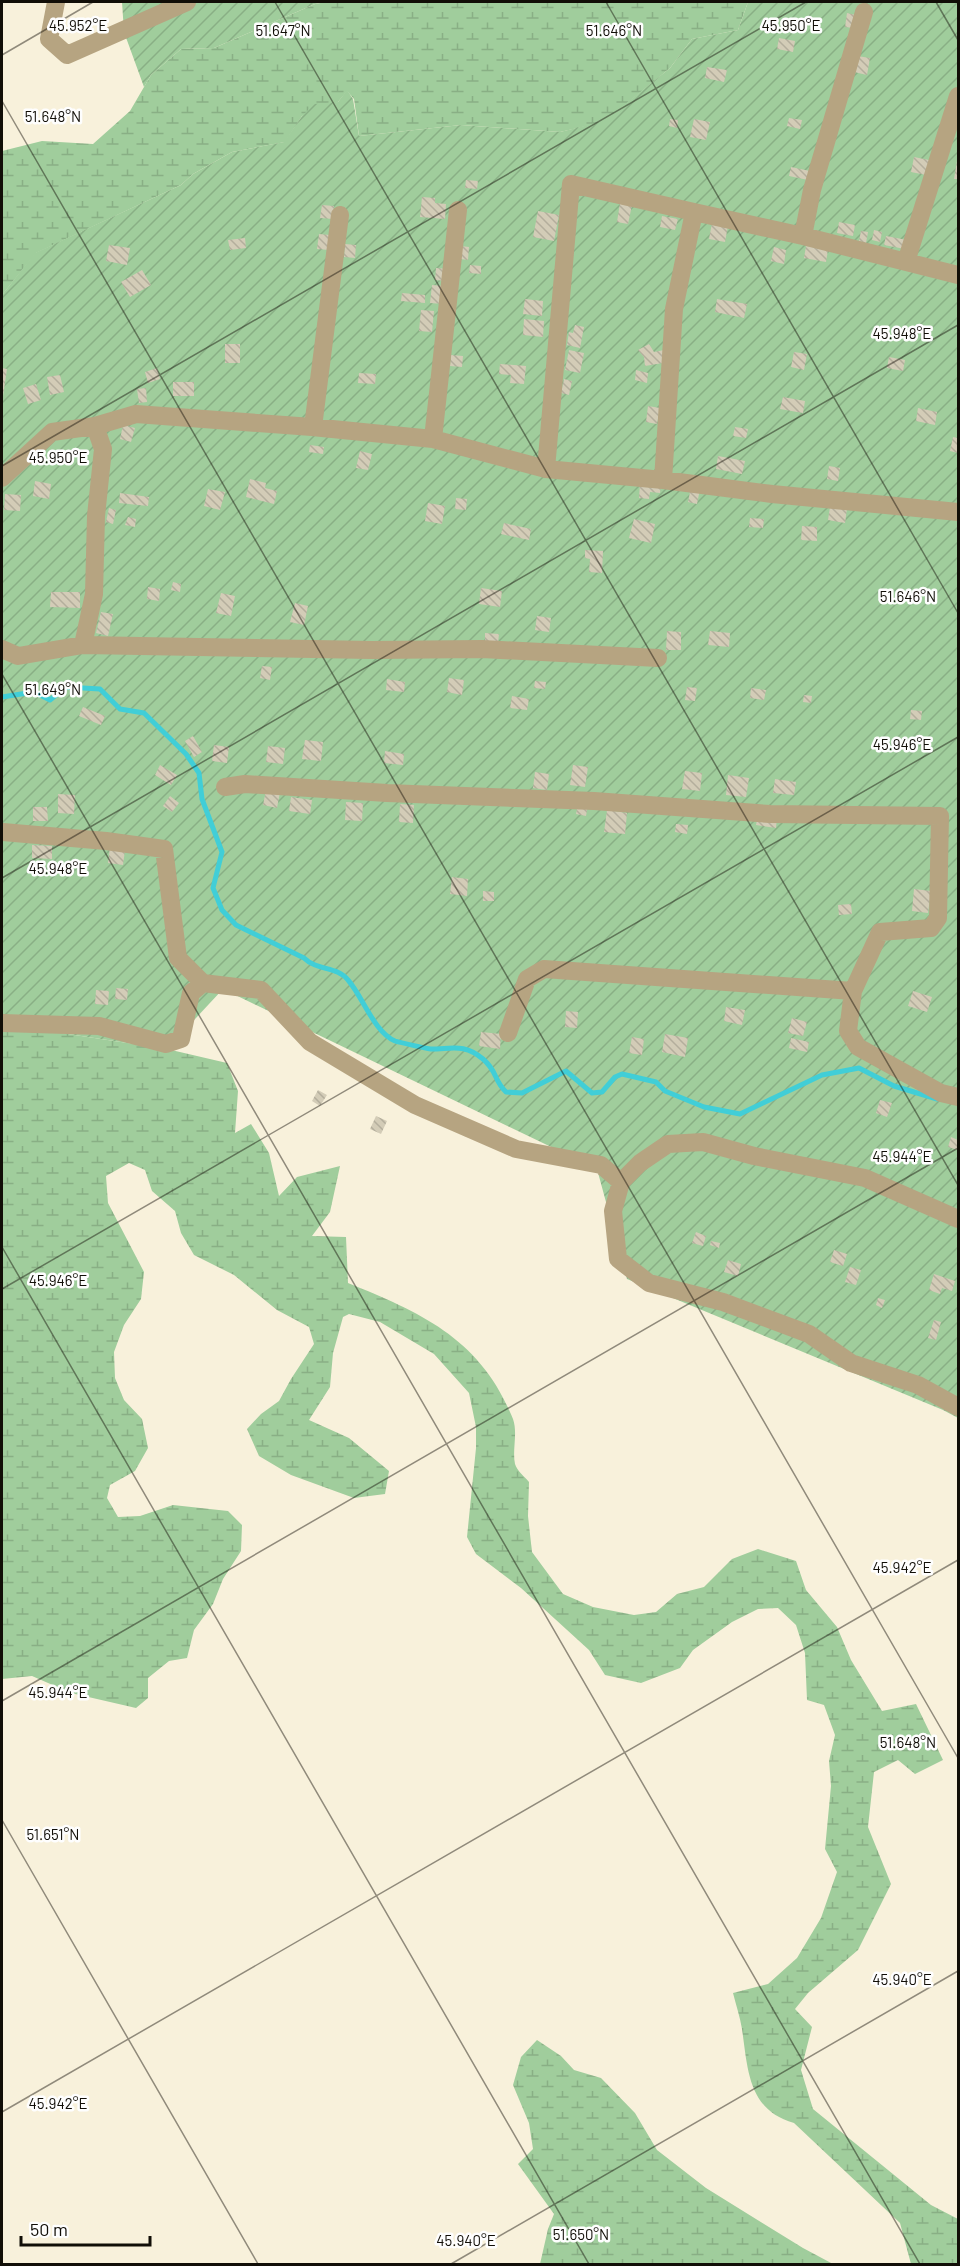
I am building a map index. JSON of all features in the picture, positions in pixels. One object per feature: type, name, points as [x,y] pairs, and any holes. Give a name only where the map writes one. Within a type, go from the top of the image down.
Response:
[{"type":"street","points":[[56,2],[49,39],[67,55],[187,2]]},
{"type":"street","points":[[803,236],[812,190],[864,12]]},
{"type":"street","points":[[906,262],[958,96]]},
{"type":"street","points":[[546,469],[571,184],[803,236],[958,275]]},
{"type":"street","points":[[433,439],[458,210]]},
{"type":"street","points":[[663,480],[674,309],[694,212]]},
{"type":"street","points":[[313,427],[340,215]]},
{"type":"street","points":[[2,478],[52,432],[95,426],[136,414],[313,427],[433,439],[546,469],[958,512]]},
{"type":"street","points":[[83,645],[94,594],[96,516],[103,449],[95,426]]},
{"type":"street","points":[[2,649],[18,656],[83,645],[482,649],[658,658]]},
{"type":"street","points":[[225,787],[245,784],[387,793],[594,801],[770,814],[940,816],[938,918],[931,928],[880,932],[853,991],[848,1030],[858,1047],[941,1093],[958,1098]]},
{"type":"street","points":[[3,832],[106,841],[164,849],[178,958],[203,983],[261,990],[310,1042],[415,1105],[516,1149],[601,1165],[621,1182]]},
{"type":"street","points":[[508,1033],[527,979],[544,969],[853,991]]},
{"type":"street","points":[[2,1023],[99,1026],[166,1044],[182,1039],[191,993],[203,983]]},
{"type":"street","points":[[958,1219],[865,1178],[754,1156],[703,1142],[668,1144],[640,1163],[621,1182],[614,1211],[618,1259],[649,1283],[723,1302],[809,1334],[851,1363],[918,1384],[958,1407]]},
{"type":"green space","points":[[122,2],[326,2],[315,4],[214,48],[181,49],[151,75],[144,87],[124,32]]},
{"type":"green space","points":[[326,2],[748,2],[738,30],[692,39],[670,68],[604,122],[560,132],[461,125],[359,136],[354,99],[347,91],[338,102],[302,116],[285,142],[232,152],[193,174],[181,185],[36,253],[2,295],[2,151],[42,141],[93,144],[130,111],[151,75],[181,49],[214,48],[315,4]]},
{"type":"green space","points":[[748,2],[958,2],[958,1418],[627,1279],[597,1169],[223,989],[167,1049],[2,1024],[2,295],[35,253],[181,185],[193,174],[232,152],[284,142],[302,116],[314,104],[338,102],[347,90],[353,99],[359,136],[461,125],[560,132],[604,121],[670,68],[692,39],[738,30]]},
{"type":"green space","points":[[2,1024],[167,1049],[227,1063],[238,1091],[235,1133],[251,1124],[269,1153],[279,1196],[297,1177],[340,1166],[330,1212],[312,1236],[346,1237],[348,1283],[424,1318],[446,1332],[484,1368],[500,1391],[513,1419],[515,1464],[529,1482],[528,1516],[532,1552],[563,1594],[593,1607],[634,1615],[656,1612],[677,1594],[704,1587],[732,1559],[758,1549],[796,1561],[806,1590],[837,1627],[851,1660],[882,1711],[916,1704],[943,1760],[915,1774],[898,1760],[874,1772],[868,1827],[891,1884],[858,1950],[808,1993],[795,2009],[812,2027],[801,2070],[813,2109],[931,2205],[958,2219],[958,2264],[911,2264],[900,2223],[794,2123],[767,2109],[753,2086],[749,2073],[733,1993],[768,1984],[797,1958],[821,1918],[837,1872],[825,1849],[831,1786],[829,1761],[835,1735],[824,1705],[807,1700],[805,1653],[796,1625],[778,1608],[758,1609],[732,1622],[693,1650],[680,1668],[641,1683],[605,1675],[589,1650],[521,1588],[476,1554],[467,1537],[476,1448],[476,1427],[469,1393],[434,1354],[380,1322],[349,1314],[343,1317],[333,1353],[330,1387],[309,1420],[349,1438],[389,1471],[385,1494],[354,1498],[291,1475],[259,1456],[247,1429],[261,1414],[279,1401],[314,1344],[309,1327],[277,1310],[234,1275],[194,1255],[181,1233],[175,1211],[152,1191],[145,1170],[129,1163],[106,1176],[108,1203],[144,1272],[141,1299],[124,1325],[114,1352],[115,1378],[124,1400],[142,1419],[148,1448],[135,1471],[110,1485],[107,1498],[118,1517],[140,1516],[173,1505],[228,1511],[242,1525],[241,1551],[223,1579],[213,1604],[194,1630],[187,1658],[169,1661],[148,1678],[148,1698],[136,1708],[71,1693],[32,1676],[2,1679]]},
{"type":"green space","points":[[537,2040],[561,2056],[574,2070],[601,2078],[635,2113],[657,2150],[706,2188],[833,2264],[540,2264],[554,2214],[518,2164],[533,2149],[529,2123],[513,2085],[521,2057]]},
{"type":"building","points":[[847,13],[856,15],[854,28],[845,27]]},
{"type":"building","points":[[779,38],[795,41],[793,52],[777,49]]},
{"type":"building","points":[[857,56],[870,58],[867,75],[854,72]]},
{"type":"building","points":[[707,67],[727,70],[724,82],[705,78]]},
{"type":"building","points":[[789,118],[802,120],[800,129],[787,126]]},
{"type":"building","points":[[670,119],[678,120],[677,128],[669,126]]},
{"type":"building","points":[[694,119],[710,122],[706,140],[690,137]]},
{"type":"building","points":[[914,157],[929,160],[926,175],[911,172]]},
{"type":"building","points":[[957,161],[958,179],[954,179]]},
{"type":"building","points":[[791,167],[810,171],[808,180],[789,176]]},
{"type":"building","points":[[466,180],[478,181],[477,189],[465,188]]},
{"type":"building","points":[[422,197],[435,198],[435,203],[446,204],[445,219],[420,217]]},
{"type":"building","points":[[620,203],[632,205],[628,224],[617,222]]},
{"type":"building","points":[[322,205],[334,206],[333,219],[320,218]]},
{"type":"building","points":[[538,211],[559,215],[554,241],[533,237]]},
{"type":"building","points":[[662,216],[678,219],[675,230],[660,227]]},
{"type":"building","points":[[839,222],[855,225],[853,236],[837,233]]},
{"type":"building","points":[[712,223],[728,226],[725,242],[709,239]]},
{"type":"building","points":[[874,230],[882,232],[880,242],[872,240]]},
{"type":"building","points":[[861,231],[868,232],[866,243],[859,241]]},
{"type":"building","points":[[319,234],[330,235],[329,250],[317,249]]},
{"type":"building","points":[[886,236],[907,240],[905,249],[884,245]]},
{"type":"building","points":[[245,238],[246,248],[230,250],[228,240]]},
{"type":"building","points":[[345,244],[356,245],[355,258],[344,257]]},
{"type":"building","points":[[109,245],[130,248],[127,265],[106,261]]},
{"type":"building","points":[[461,246],[469,247],[468,260],[460,259]]},
{"type":"building","points":[[806,246],[828,250],[826,262],[804,258]]},
{"type":"building","points":[[774,247],[786,250],[784,264],[771,261]]},
{"type":"building","points":[[470,265],[481,266],[481,274],[469,273]]},
{"type":"building","points":[[436,268],[449,269],[448,281],[435,280]]},
{"type":"building","points":[[142,270],[151,285],[130,297],[121,282]]},
{"type":"building","points":[[432,285],[445,286],[443,304],[430,303]]},
{"type":"building","points":[[402,293],[425,295],[425,303],[401,301]]},
{"type":"building","points":[[525,299],[543,301],[542,316],[523,314]]},
{"type":"building","points":[[717,299],[747,304],[744,318],[715,312]]},
{"type":"building","points":[[421,310],[434,311],[432,332],[419,331]]},
{"type":"building","points":[[524,319],[544,321],[543,337],[523,335]]},
{"type":"building","points":[[575,325],[584,327],[580,348],[567,345],[569,332],[573,333]]},
{"type":"building","points":[[225,344],[240,344],[240,363],[225,363]]},
{"type":"building","points":[[649,344],[654,352],[664,350],[663,363],[645,366],[644,357],[638,350]]},
{"type":"building","points":[[569,350],[584,353],[580,373],[565,370]]},
{"type":"building","points":[[794,352],[807,354],[804,370],[791,367]]},
{"type":"building","points":[[451,355],[463,356],[462,367],[450,366]]},
{"type":"building","points":[[889,357],[905,360],[903,371],[887,368]]},
{"type":"building","points":[[500,364],[526,366],[524,384],[510,383],[511,375],[499,374]]},
{"type":"building","points":[[2,368],[7,369],[3,396],[2,396]]},
{"type":"building","points":[[157,368],[160,379],[148,383],[145,372]]},
{"type":"building","points":[[636,370],[648,373],[647,383],[635,380]]},
{"type":"building","points":[[359,373],[376,374],[375,384],[358,383]]},
{"type":"building","points":[[60,375],[64,392],[50,395],[47,377]]},
{"type":"building","points":[[564,379],[572,381],[569,395],[561,393]]},
{"type":"building","points":[[173,382],[194,382],[194,396],[173,396]]},
{"type":"building","points":[[36,384],[41,400],[28,404],[23,388]]},
{"type":"building","points":[[146,388],[147,402],[139,403],[137,389]]},
{"type":"building","points":[[783,397],[805,401],[803,413],[780,409]]},
{"type":"building","points":[[648,406],[660,408],[657,424],[646,422]]},
{"type":"building","points":[[918,408],[937,412],[935,425],[916,421]]},
{"type":"building","points":[[123,425],[135,428],[131,442],[120,439]]},
{"type":"building","points":[[735,427],[748,429],[746,438],[733,436]]},
{"type":"building","points":[[953,437],[958,438],[958,453],[950,451]]},
{"type":"building","points":[[310,445],[324,447],[323,454],[309,452]]},
{"type":"building","points":[[360,451],[372,454],[368,470],[356,468]]},
{"type":"building","points":[[718,456],[745,461],[742,474],[716,469]]},
{"type":"building","points":[[829,466],[840,468],[838,481],[827,479]]},
{"type":"building","points":[[250,479],[266,483],[265,488],[277,491],[274,504],[246,497]]},
{"type":"building","points":[[35,481],[51,484],[49,499],[33,496]]},
{"type":"building","points":[[640,483],[661,484],[660,493],[650,492],[649,499],[639,498]]},
{"type":"building","points":[[691,487],[700,489],[697,504],[688,502]]},
{"type":"building","points":[[208,489],[225,492],[220,510],[204,506]]},
{"type":"building","points":[[120,493],[149,497],[148,506],[119,503]]},
{"type":"building","points":[[5,494],[21,495],[20,511],[4,510]]},
{"type":"building","points":[[456,498],[467,499],[466,510],[455,509]]},
{"type":"building","points":[[428,503],[445,506],[442,524],[425,521]]},
{"type":"building","points":[[830,507],[847,509],[845,523],[828,520]]},
{"type":"building","points":[[109,508],[116,510],[113,524],[106,522]]},
{"type":"building","points":[[128,517],[136,519],[135,527],[125,525]]},
{"type":"building","points":[[750,518],[764,519],[763,528],[749,527]]},
{"type":"building","points":[[634,519],[655,524],[651,543],[629,538]]},
{"type":"building","points":[[504,523],[531,529],[529,540],[501,534]]},
{"type":"building","points":[[802,526],[817,527],[817,541],[801,540]]},
{"type":"building","points":[[585,550],[603,551],[602,573],[589,572],[590,559],[585,558]]},
{"type":"building","points":[[173,582],[181,584],[180,592],[171,590]]},
{"type":"building","points":[[148,587],[160,589],[159,601],[147,599]]},
{"type":"building","points":[[481,588],[502,591],[500,607],[479,604]]},
{"type":"building","points":[[51,592],[80,592],[80,608],[50,607]]},
{"type":"building","points":[[221,593],[235,596],[231,616],[216,613]]},
{"type":"building","points":[[295,603],[308,606],[304,625],[290,622]]},
{"type":"building","points":[[101,612],[113,614],[108,636],[96,633]]},
{"type":"building","points":[[537,616],[551,618],[549,632],[535,630]]},
{"type":"building","points":[[667,631],[681,632],[681,650],[666,650]]},
{"type":"building","points":[[710,631],[730,633],[729,647],[708,645]]},
{"type":"building","points":[[485,633],[499,634],[498,643],[485,642]]},
{"type":"building","points":[[262,666],[272,667],[270,680],[260,678]]},
{"type":"building","points":[[449,678],[464,680],[462,695],[447,692]]},
{"type":"building","points":[[387,679],[405,682],[404,692],[386,690]]},
{"type":"building","points":[[535,681],[546,682],[545,689],[534,688]]},
{"type":"building","points":[[687,687],[697,688],[695,701],[685,700]]},
{"type":"building","points":[[751,688],[766,690],[764,700],[750,698]]},
{"type":"building","points":[[804,695],[812,696],[811,703],[803,702]]},
{"type":"building","points":[[512,696],[529,699],[527,710],[510,708]]},
{"type":"building","points":[[83,707],[105,716],[101,725],[79,716]]},
{"type":"building","points":[[911,710],[922,711],[921,720],[910,719]]},
{"type":"building","points":[[193,736],[202,752],[194,757],[185,741]]},
{"type":"building","points":[[305,740],[323,742],[321,761],[302,759]]},
{"type":"building","points":[[214,745],[229,747],[227,763],[212,761]]},
{"type":"building","points":[[268,746],[285,748],[283,764],[266,762]]},
{"type":"building","points":[[385,751],[404,754],[403,765],[384,763]]},
{"type":"building","points":[[160,765],[177,775],[171,785],[155,775]]},
{"type":"building","points":[[573,765],[588,767],[585,787],[570,785]]},
{"type":"building","points":[[685,771],[702,773],[700,791],[682,789]]},
{"type":"building","points":[[535,772],[549,774],[547,790],[533,788]]},
{"type":"building","points":[[728,775],[749,778],[746,797],[726,795]]},
{"type":"building","points":[[775,779],[796,782],[794,795],[773,793]]},
{"type":"building","points":[[266,790],[280,792],[277,808],[263,805]]},
{"type":"building","points":[[58,794],[75,795],[74,814],[58,813]]},
{"type":"building","points":[[170,796],[179,803],[172,812],[163,806]]},
{"type":"building","points":[[291,797],[312,800],[310,814],[289,811]]},
{"type":"building","points":[[346,802],[363,803],[362,821],[345,820]]},
{"type":"building","points":[[400,804],[414,805],[413,823],[399,822]]},
{"type":"building","points":[[578,804],[588,805],[586,816],[576,814]]},
{"type":"building","points":[[33,807],[47,807],[48,821],[33,821]]},
{"type":"building","points":[[607,810],[627,813],[625,834],[604,832]]},
{"type":"building","points":[[758,815],[777,817],[776,828],[756,825]]},
{"type":"building","points":[[676,824],[688,825],[687,834],[675,832]]},
{"type":"building","points":[[32,845],[52,846],[52,859],[32,858]]},
{"type":"building","points":[[110,847],[125,850],[123,865],[108,863]]},
{"type":"building","points":[[452,877],[468,879],[467,896],[450,894]]},
{"type":"building","points":[[914,889],[931,891],[928,913],[912,911]]},
{"type":"building","points":[[483,891],[494,892],[494,901],[483,901]]},
{"type":"building","points":[[851,904],[852,914],[839,915],[838,905]]},
{"type":"building","points":[[116,988],[128,989],[127,1000],[115,999]]},
{"type":"building","points":[[96,990],[109,991],[108,1005],[95,1004]]},
{"type":"building","points":[[913,991],[932,997],[927,1012],[908,1006]]},
{"type":"building","points":[[726,1007],[745,1010],[742,1025],[724,1021]]},
{"type":"building","points":[[566,1011],[578,1012],[577,1028],[565,1027]]},
{"type":"building","points":[[792,1018],[807,1022],[803,1036],[788,1033]]},
{"type":"building","points":[[481,1032],[501,1034],[500,1049],[479,1046]]},
{"type":"building","points":[[665,1034],[688,1038],[685,1057],[662,1052]]},
{"type":"building","points":[[632,1037],[644,1039],[642,1055],[629,1053]]},
{"type":"building","points":[[791,1038],[809,1042],[807,1052],[789,1048]]},
{"type":"building","points":[[318,1090],[327,1095],[320,1106],[312,1101]]},
{"type":"building","points":[[880,1100],[892,1103],[887,1117],[876,1113]]},
{"type":"building","points":[[376,1116],[387,1121],[381,1134],[370,1129]]},
{"type":"building","points":[[951,1137],[958,1140],[958,1150],[948,1147]]},
{"type":"building","points":[[696,1232],[706,1236],[703,1246],[692,1243]]},
{"type":"building","points":[[711,1241],[720,1243],[719,1248],[710,1245]]},
{"type":"building","points":[[834,1250],[847,1254],[843,1266],[830,1262]]},
{"type":"building","points":[[728,1260],[741,1264],[738,1276],[724,1272]]},
{"type":"building","points":[[850,1267],[861,1270],[856,1285],[845,1282]]},
{"type":"building","points":[[934,1274],[955,1281],[952,1291],[942,1288],[940,1294],[929,1290]]},
{"type":"building","points":[[878,1298],[885,1300],[882,1308],[876,1305]]},
{"type":"building","points":[[934,1320],[941,1322],[936,1340],[928,1338]]},
{"type":"waterway","points":[[2,697],[34,692],[50,700],[66,687],[100,689],[120,709],[144,713],[186,754],[199,773],[202,799],[222,852],[213,888],[222,910],[236,925],[315,965],[338,972],[348,980],[381,1030],[395,1041],[431,1049],[464,1049],[476,1054],[491,1068],[506,1092],[522,1093],[566,1071],[592,1093],[602,1092],[615,1077],[622,1074],[656,1082],[665,1091],[704,1107],[740,1114],[822,1075],[859,1068],[894,1086],[937,1099]]}]
